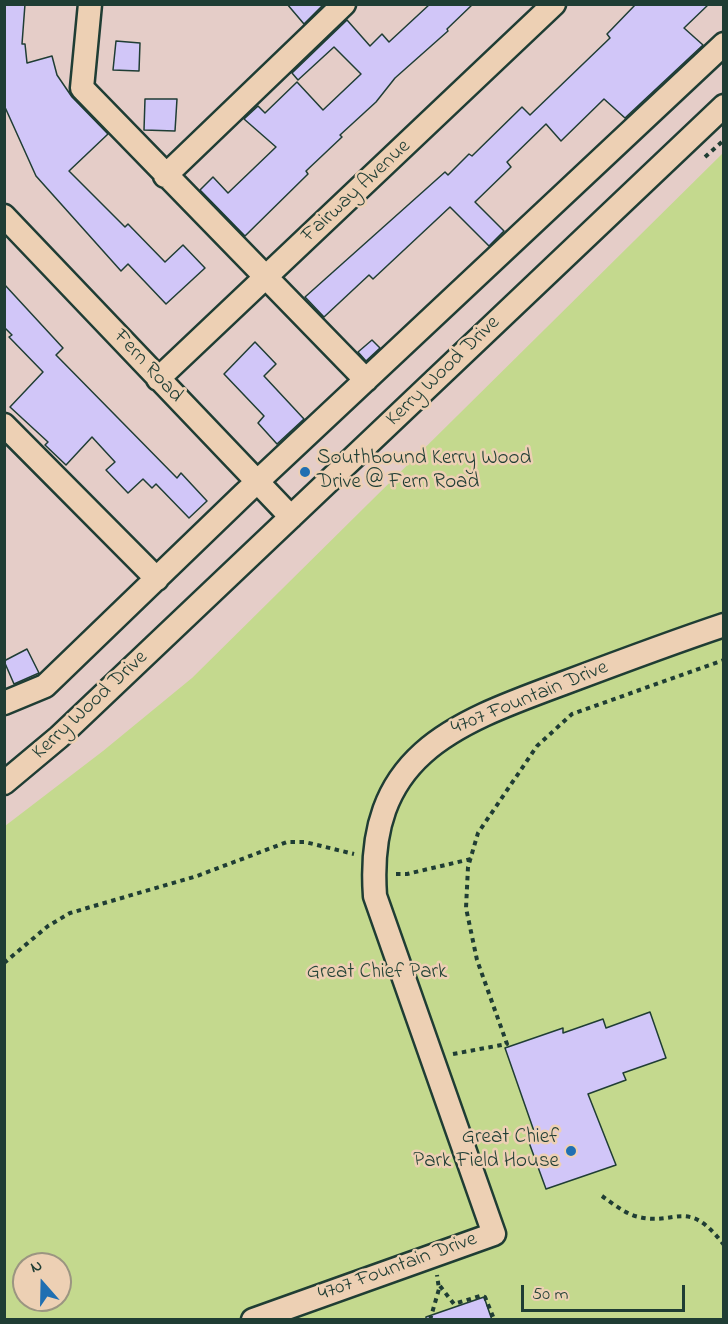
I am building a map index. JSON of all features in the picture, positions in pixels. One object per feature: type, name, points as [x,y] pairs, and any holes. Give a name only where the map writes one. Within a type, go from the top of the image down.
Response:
[{"type":"street","points":[[90,4],[82,88],[165,176],[366,380]]},
{"type":"street","points":[[165,176],[344,4]]},
{"type":"street","name":"Fairway Avenue","points":[[158,379],[554,4]]},
{"type":"street","points":[[4,703],[45,686],[257,482],[723,44]]},
{"type":"street","name":"Kerry Wood Drive","points":[[4,783],[59,736],[723,106]]},
{"type":"street","name":"Fern Road","points":[[4,216],[291,517]]},
{"type":"street","points":[[4,425],[157,579]]},
{"type":"street","name":"4707 Fountain Drive","points":[[253,1320],[494,1234],[378,906],[374,861],[384,814],[395,790],[422,752],[440,737],[502,706],[723,625]]},
{"type":"path","points":[[432,1061],[466,1050],[507,1044],[477,960],[468,922],[466,896],[471,860],[478,833],[537,746],[559,724],[586,708],[723,660]]},
{"type":"path","points":[[4,963],[48,926],[70,913],[197,876],[287,842],[305,842],[360,855],[400,874],[471,860]]},
{"type":"path","points":[[602,1196],[636,1216],[680,1215],[693,1218],[709,1228],[723,1245]]},
{"type":"path","points":[[431,1257],[440,1286],[454,1304],[480,1296],[485,1297],[494,1319]]},
{"type":"path","points":[[429,1320],[440,1286]]},
{"type":"green space","name":"Great Chief Park","points":[[723,153],[723,1319],[5,1320],[5,826],[103,751],[192,678]]},
{"type":"building","points":[[4,4],[25,4],[22,44],[25,44],[27,63],[52,56],[57,75],[72,97],[108,134],[69,171],[125,227],[128,224],[165,262],[183,245],[205,268],[166,304],[128,264],[121,271],[36,176],[4,105]]},
{"type":"building","points":[[287,4],[324,4],[304,24]]},
{"type":"building","points":[[430,4],[473,4],[447,29],[448,31],[395,78],[376,102],[306,171],[308,174],[245,236],[200,190],[213,177],[228,193],[276,147],[244,119],[258,106],[265,113],[297,82],[323,110],[361,74],[334,47],[298,80],[292,73],[347,20],[370,46],[382,34],[389,42]]},
{"type":"building","points":[[636,4],[709,4],[684,28],[703,45],[625,118],[604,99],[561,141],[546,124],[507,162],[511,167],[475,202],[504,231],[489,246],[450,207],[373,279],[369,275],[324,317],[305,297],[445,172],[448,175],[469,154],[472,156],[522,107],[530,115],[610,38],[607,34]]},
{"type":"building","points":[[116,41],[140,43],[139,71],[113,70]]},
{"type":"building","points":[[145,99],[177,99],[175,131],[144,130]]},
{"type":"building","points":[[4,284],[63,348],[56,355],[177,478],[181,473],[207,501],[189,518],[156,484],[152,488],[143,479],[128,493],[106,470],[115,462],[92,437],[66,465],[45,445],[48,442],[10,407],[43,372],[9,337],[12,335],[4,327]]},
{"type":"building","points":[[372,340],[380,348],[366,361],[358,352]]},
{"type":"building","points":[[255,342],[276,364],[264,376],[304,419],[277,444],[258,423],[264,416],[224,374]]},
{"type":"building","points":[[27,649],[39,673],[14,684],[4,661]]},
{"type":"building","points":[[650,1012],[666,1058],[623,1073],[626,1080],[588,1094],[616,1165],[546,1189],[527,1137],[535,1134],[505,1048],[563,1028],[563,1033],[603,1019],[606,1028]]},
{"type":"building","points":[[484,1297],[492,1320],[426,1320],[426,1317]]},
{"type":"place","name":"Southbound Kerry Wood Drive @ Fern Road","points":[[305,472]]},
{"type":"place","name":"Great Chief Park Field House","points":[[571,1151]]}]
